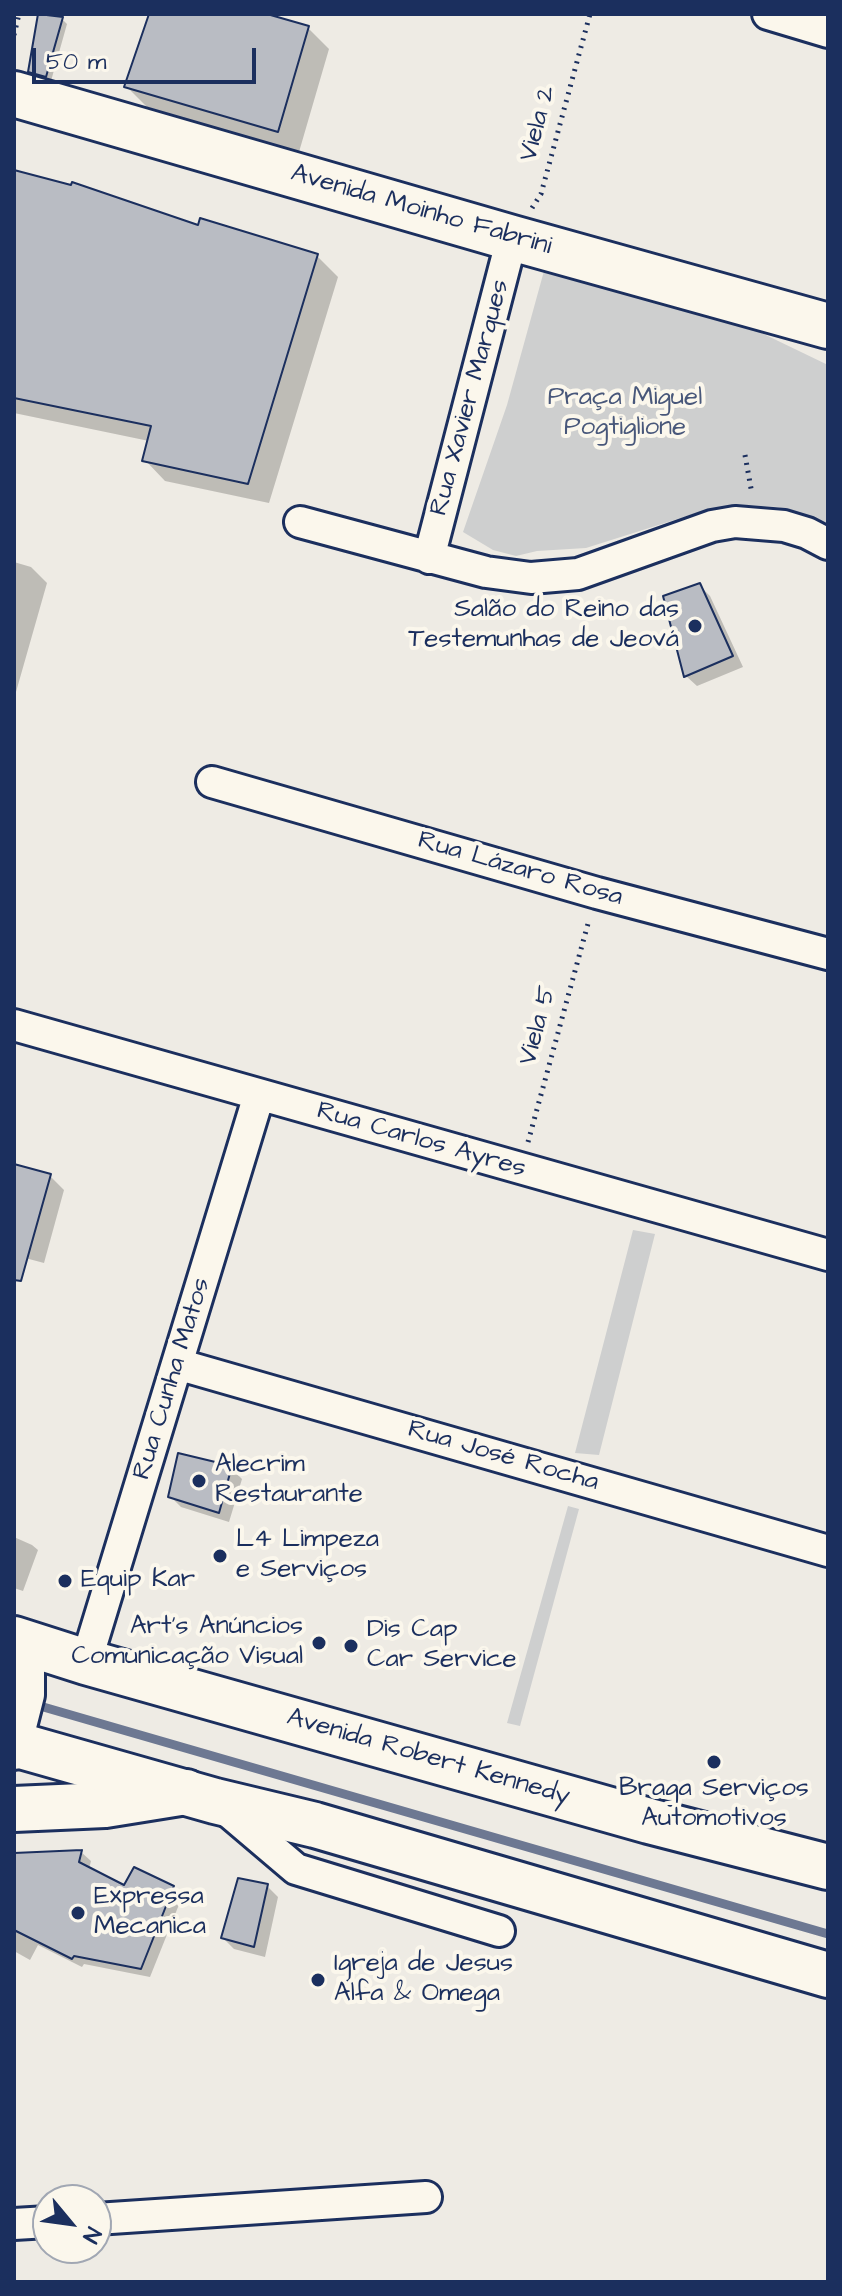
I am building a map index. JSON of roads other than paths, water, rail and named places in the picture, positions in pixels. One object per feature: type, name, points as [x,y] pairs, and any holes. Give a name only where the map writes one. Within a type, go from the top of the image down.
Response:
[{"type":"main road","name":"Avenida Moinho Fabrini","points":[[14,94],[828,326]]},
{"type":"main road","name":"Avenida Robert Kennedy","points":[[24,1649],[86,1662],[649,1821],[828,1867]]},
{"type":"main road","name":"Avenida Robert Kennedy","points":[[17,1742],[201,1797],[315,1825],[828,1975]]},
{"type":"main road","name":"Avenida Robert Kennedy","points":[[14,1809],[201,1797]]},
{"type":"street","points":[[768,14],[828,32]]},
{"type":"street","name":"Rua Xavier Marques","points":[[429,558],[512,238]]},
{"type":"street","points":[[300,522],[486,572],[531,578],[578,574],[712,526],[735,522],[784,526],[828,544]]},
{"type":"street","name":"Rua Lázaro Rosa","points":[[212,782],[597,893],[828,954]]},
{"type":"street","name":"Rua Carlos Ayres","points":[[14,1025],[828,1255]]},
{"type":"street","name":"Rua Cunha Matos","points":[[86,1662],[259,1095]]},
{"type":"street","name":"Rua José Rocha","points":[[177,1364],[828,1551]]},
{"type":"street","name":"Avenida Robert Kennedy","points":[[17,1742],[29,1695],[24,1649]]},
{"type":"street","name":"Avenida Robert Kennedy","points":[[201,1797],[296,1869],[499,1931]]},
{"type":"street","points":[[112,2218],[426,2197]]},
{"type":"waterway","points":[[33,1704],[828,1934]]},
{"type":"place","name":"Salão do Reino das Testemunhas de Jeová","points":[[695,626]]},
{"type":"place","name":"Alecrim Restaurante","points":[[199,1481]]},
{"type":"place","name":"L4 Limpeza e Serviços","points":[[220,1556]]},
{"type":"place","name":"Equip Kar","points":[[65,1581]]},
{"type":"place","name":"Art's Anúncios Comunicação Visual","points":[[319,1643]]},
{"type":"place","name":"Dis Cap Car Service","points":[[351,1646]]},
{"type":"place","name":"Braga Serviços Automotivos","points":[[714,1762]]},
{"type":"place","name":"Expressa Mecanica","points":[[78,1913]]},
{"type":"place","name":"Igreja de Jesus Alfa & Omega","points":[[318,1980]]},
{"type":"park label","name":"Praça Miguel Pogtiglione","points":[[625,414]]}]
